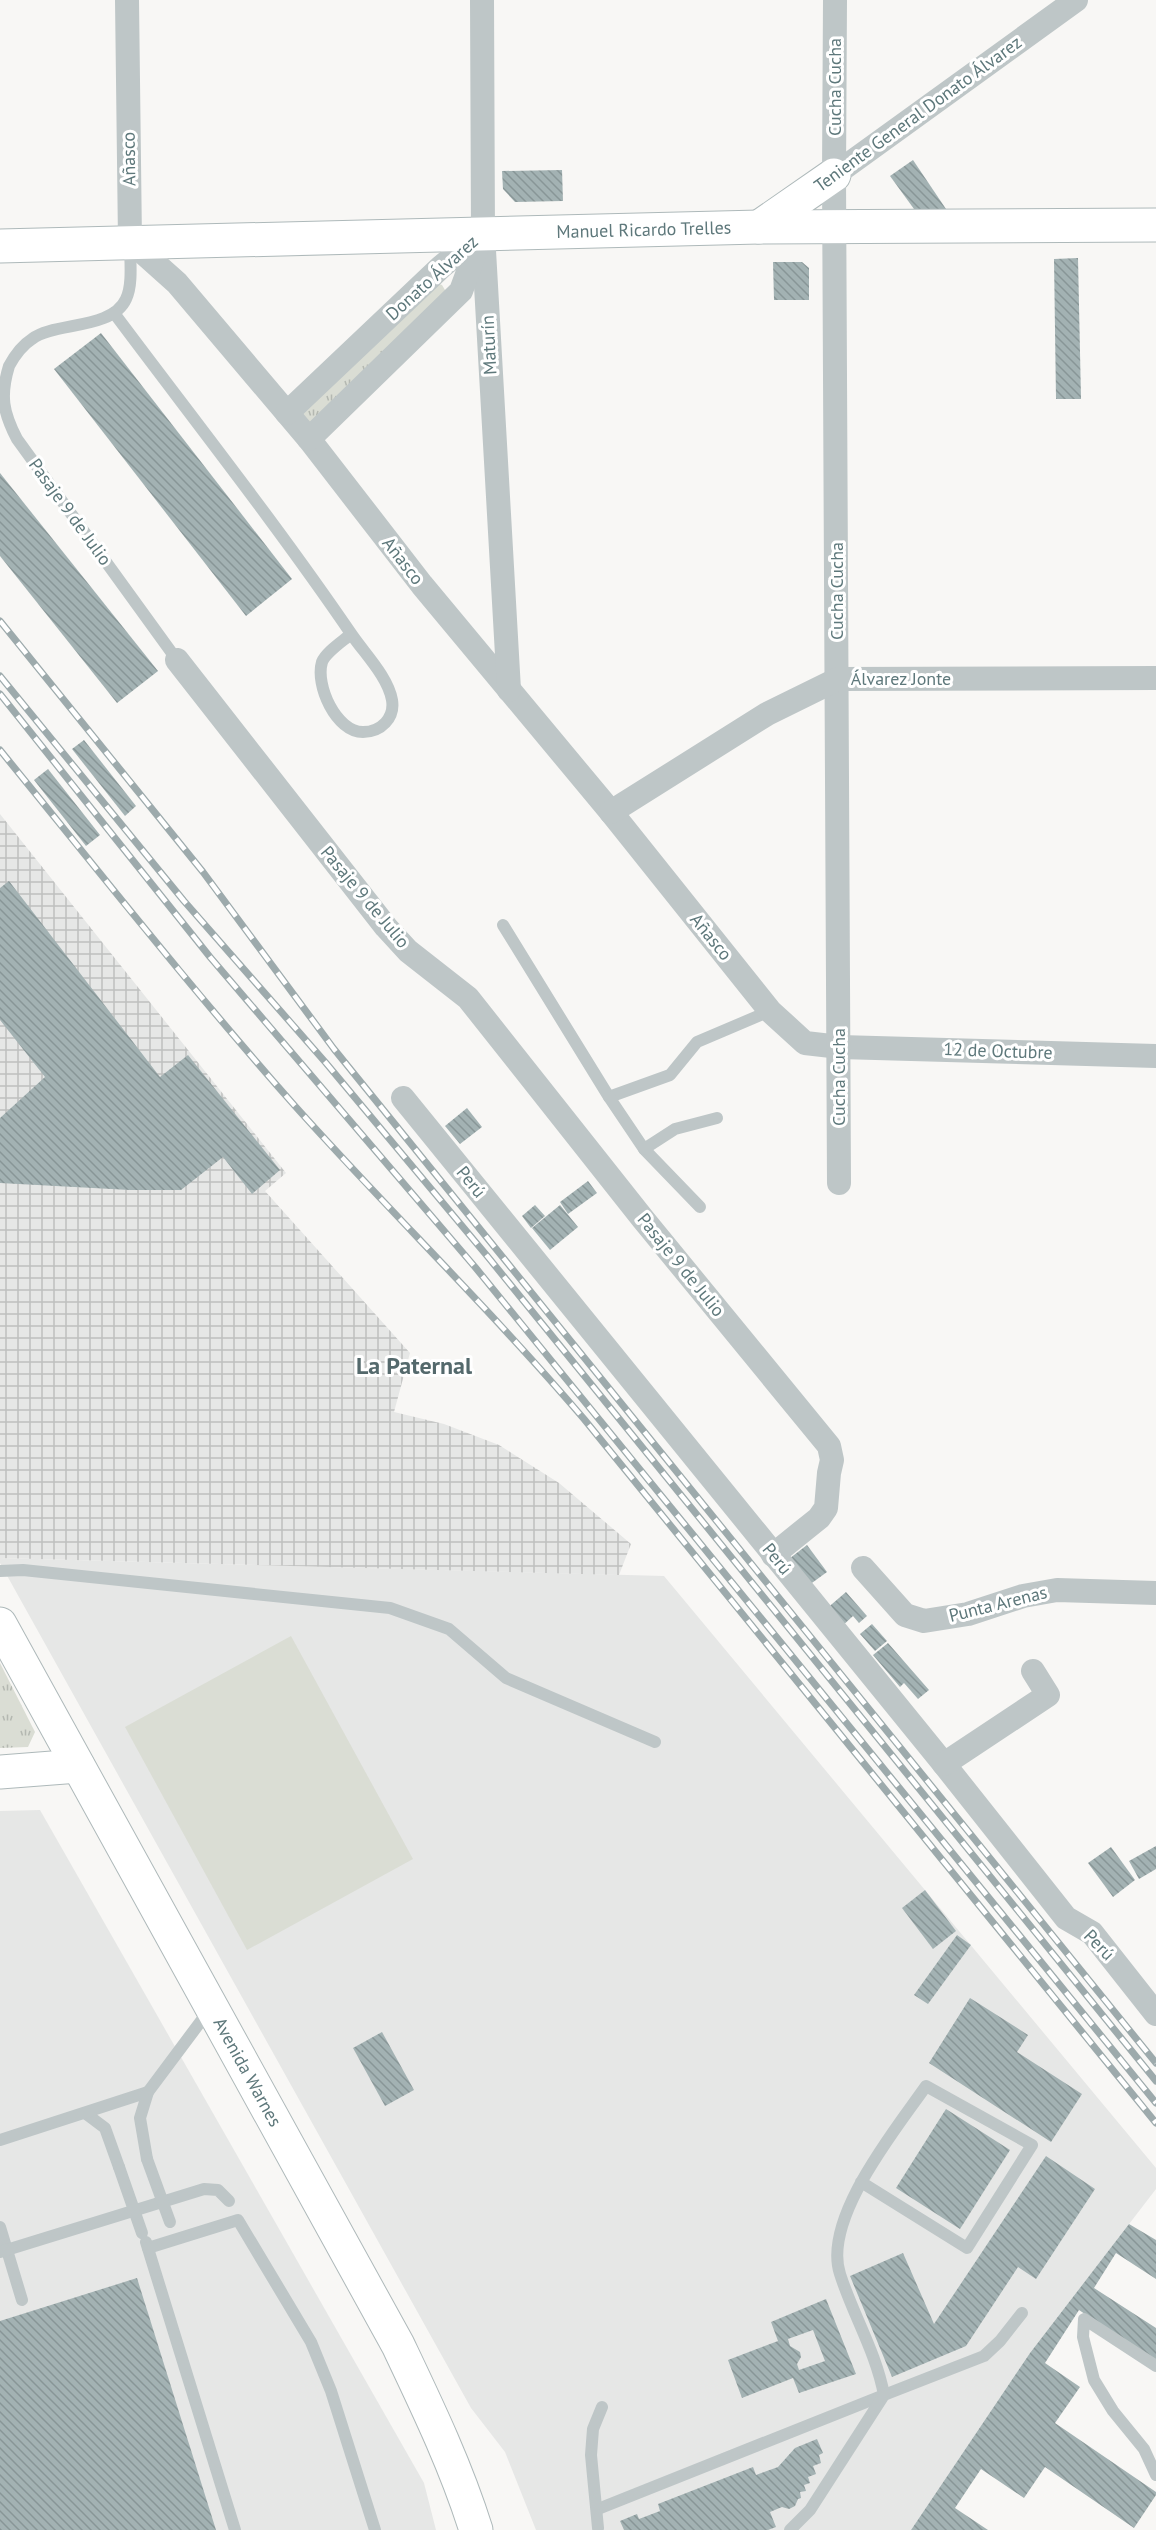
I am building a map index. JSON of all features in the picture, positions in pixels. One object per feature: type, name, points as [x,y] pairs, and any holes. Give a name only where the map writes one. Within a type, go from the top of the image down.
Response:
[{"type":"main road","name":"Teniente General Donato Álvarez","points":[[759,227],[834,175]]},
{"type":"main road","name":"Manuel Ricardo Trelles","points":[[0,246],[759,227],[1156,225]]},
{"type":"main road","name":"Avenida Warnes","points":[[0,1624],[398,2344],[441,2437],[465,2495],[476,2530]]},
{"type":"main road","points":[[0,1772],[78,1766]]},
{"type":"street","name":"Añasco","points":[[127,0],[130,242],[177,283],[309,439],[422,585],[611,812],[770,1011],[805,1043],[840,1047]]},
{"type":"street","name":"Maturín","points":[[482,0],[483,233],[508,690]]},
{"type":"street","name":"Cucha Cucha","points":[[836,0],[834,175],[839,1183]]},
{"type":"street","name":"Teniente General Donato Álvarez","points":[[834,175],[1076,0]]},
{"type":"street","name":"Donato Álvarez","points":[[287,413],[441,267],[483,233]]},
{"type":"street","name":"Donato Álvarez","points":[[309,439],[461,291],[483,233]]},
{"type":"street","name":"Pasaje 9 de Julio","points":[[177,660],[386,927],[408,951],[468,998],[643,1219],[829,1446],[832,1460],[826,1508],[819,1518],[773,1555]]},
{"type":"street","name":"Álvarez Jonte","points":[[611,812],[767,714],[838,679],[1156,678]]},
{"type":"street","name":"12 de Octubre","points":[[840,1047],[1156,1056]]},
{"type":"street","name":"Perú","points":[[403,1098],[944,1764],[1066,1918],[1092,1933],[1156,2014]]},
{"type":"street","name":"Punta Arenas","points":[[863,1568],[905,1615],[924,1621],[968,1614],[1023,1596],[1057,1590],[1156,1593]]},
{"type":"street","points":[[944,1764],[1048,1695],[1033,1671]]},
{"type":"lane","points":[[130,242],[130,278],[127,299],[114,313],[331,602],[387,685],[392,702],[390,717],[383,726],[363,732],[348,728],[334,711],[327,702],[319,677],[323,659],[351,634]]},
{"type":"lane","name":"Pasaje 9 de Julio","points":[[114,313],[98,320],[33,337],[16,352],[2,380],[1,407],[17,439],[177,660]]},
{"type":"lane","points":[[503,924],[609,1097],[644,1149],[700,1207]]},
{"type":"lane","points":[[609,1097],[670,1075],[697,1042],[770,1011]]},
{"type":"lane","points":[[644,1149],[675,1129],[717,1118]]},
{"type":"lane","points":[[0,1571],[23,1570],[390,1608],[449,1629],[506,1678],[654,1742]]},
{"type":"lane","points":[[177,2238],[147,2159],[140,2118],[148,2092],[213,2006]]},
{"type":"lane","points":[[790,2530],[810,2510],[884,2395],[879,2370],[839,2271],[837,2252],[840,2228],[861,2182],[926,2086],[1032,2145],[967,2248],[861,2182]]},
{"type":"lane","points":[[0,2140],[148,2092]]},
{"type":"lane","points":[[85,2113],[105,2128],[148,2248],[235,2530]]},
{"type":"lane","points":[[4,2251],[204,2189],[218,2190],[229,2201]]},
{"type":"lane","points":[[148,2248],[238,2220],[311,2342],[331,2391],[375,2530]]},
{"type":"lane","points":[[0,2227],[4,2251],[22,2300]]},
{"type":"lane","points":[[598,2509],[984,2356],[1000,2341],[1022,2313]]},
{"type":"lane","points":[[1156,2366],[1084,2319],[1083,2337],[1094,2380],[1113,2412],[1144,2449],[1156,2475]]},
{"type":"lane","points":[[597,2529],[598,2509],[591,2455],[593,2429],[602,2406]]},
{"type":"shaded area","points":[[0,814],[286,1173],[265,1191],[410,1353],[394,1412],[444,1424],[499,1445],[559,1483],[631,1544],[619,1575],[0,1558]]},
{"type":"shaded area","points":[[0,1558],[664,1576],[1156,2168],[1156,2189],[1030,2353],[911,2530],[536,2530],[505,2452],[471,2408],[0,1563]]},
{"type":"shaded area","points":[[40,1810],[424,2483],[436,2530],[0,2530],[0,1811]]},
{"type":"green space","points":[[434,282],[442,285],[448,295],[309,439],[287,413]]},
{"type":"green space","points":[[291,1636],[413,1859],[247,1950],[125,1727]]},
{"type":"green space","points":[[0,1663],[35,1732],[28,1747],[0,1748]]},
{"type":"building","points":[[913,160],[946,209],[914,209],[890,176]]},
{"type":"building","points":[[562,170],[563,201],[515,202],[503,189],[502,171]]},
{"type":"building","points":[[1078,258],[1081,399],[1056,399],[1054,259]]},
{"type":"building","points":[[773,262],[802,262],[809,268],[809,300],[774,300]]},
{"type":"building","points":[[101,333],[292,579],[246,616],[54,369]]},
{"type":"building","points":[[0,473],[158,671],[117,703],[0,556]]},
{"type":"building","points":[[84,740],[136,806],[125,816],[72,749]]},
{"type":"building","points":[[48,769],[100,835],[86,846],[34,780]]},
{"type":"building","points":[[9,881],[160,1077],[188,1055],[280,1170],[252,1194],[223,1157],[181,1190],[130,1190],[0,1183],[0,1118],[45,1077],[0,1020],[0,888]]},
{"type":"building","points":[[467,1108],[482,1127],[460,1144],[445,1126]]},
{"type":"building","points":[[588,1181],[597,1193],[568,1214],[560,1202]]},
{"type":"building","points":[[535,1205],[545,1216],[531,1228],[522,1216]]},
{"type":"building","points":[[560,1205],[578,1227],[550,1250],[532,1228]]},
{"type":"building","points":[[807,1545],[827,1572],[805,1588],[785,1562]]},
{"type":"building","points":[[846,1592],[867,1616],[859,1623],[853,1616],[840,1628],[825,1610]]},
{"type":"building","points":[[872,1624],[887,1641],[875,1651],[860,1634]]},
{"type":"building","points":[[888,1643],[929,1690],[918,1699],[904,1683],[900,1687],[873,1655]]},
{"type":"building","points":[[1156,1846],[1156,1869],[1139,1879],[1129,1861]]},
{"type":"building","points":[[1111,1847],[1135,1880],[1113,1897],[1088,1863]]},
{"type":"building","points":[[925,1890],[956,1931],[933,1949],[902,1908]]},
{"type":"building","points":[[957,1935],[971,1945],[928,2004],[914,1995]]},
{"type":"building","points":[[970,1998],[1028,2035],[1017,2052],[1082,2094],[1051,2142],[929,2063]]},
{"type":"building","points":[[382,2032],[414,2090],[385,2106],[353,2048]]},
{"type":"building","points":[[946,2109],[1010,2150],[960,2229],[896,2188]]},
{"type":"building","points":[[1046,2156],[1095,2189],[1036,2279],[1018,2267],[966,2346],[892,2377],[850,2276],[903,2253],[934,2324]]},
{"type":"building","points":[[1129,2224],[1156,2240],[1156,2279],[1116,2253],[1094,2288],[1156,2328],[1156,2362],[1079,2310],[1045,2363],[1080,2387],[1055,2423],[1156,2492],[1134,2528],[1045,2467],[1024,2498],[981,2469],[955,2508],[988,2530],[911,2530],[1030,2353]]},
{"type":"building","points":[[137,2278],[216,2530],[0,2530],[0,2321]]},
{"type":"building","points":[[826,2299],[856,2374],[799,2393],[793,2378],[742,2398],[728,2360],[778,2341],[771,2322]],"holes":[[[813,2330],[825,2361],[799,2370],[797,2364],[801,2357],[800,2352],[790,2346],[788,2339]]]},
{"type":"building","points":[[817,2439],[823,2453],[819,2455],[821,2463],[813,2466],[816,2474],[808,2477],[810,2483],[804,2485],[806,2491],[800,2492],[801,2498],[795,2506],[789,2509],[782,2507],[770,2512],[776,2527],[768,2530],[624,2530],[620,2521],[637,2514],[639,2519],[660,2511],[658,2504],[753,2467],[756,2475],[778,2467],[795,2448]]},
{"type":"railway","points":[[0,621],[203,872],[334,1049],[1156,2063]]},
{"type":"railway","points":[[0,676],[184,901],[326,1063],[488,1257],[1156,2081]]},
{"type":"railway","points":[[0,694],[210,957],[475,1267],[1156,2103]]},
{"type":"railway","points":[[0,750],[257,1063],[513,1339],[584,1419],[1156,2123]]},
{"type":"district","name":"La Paternal","points":[[414,1366]]}]
